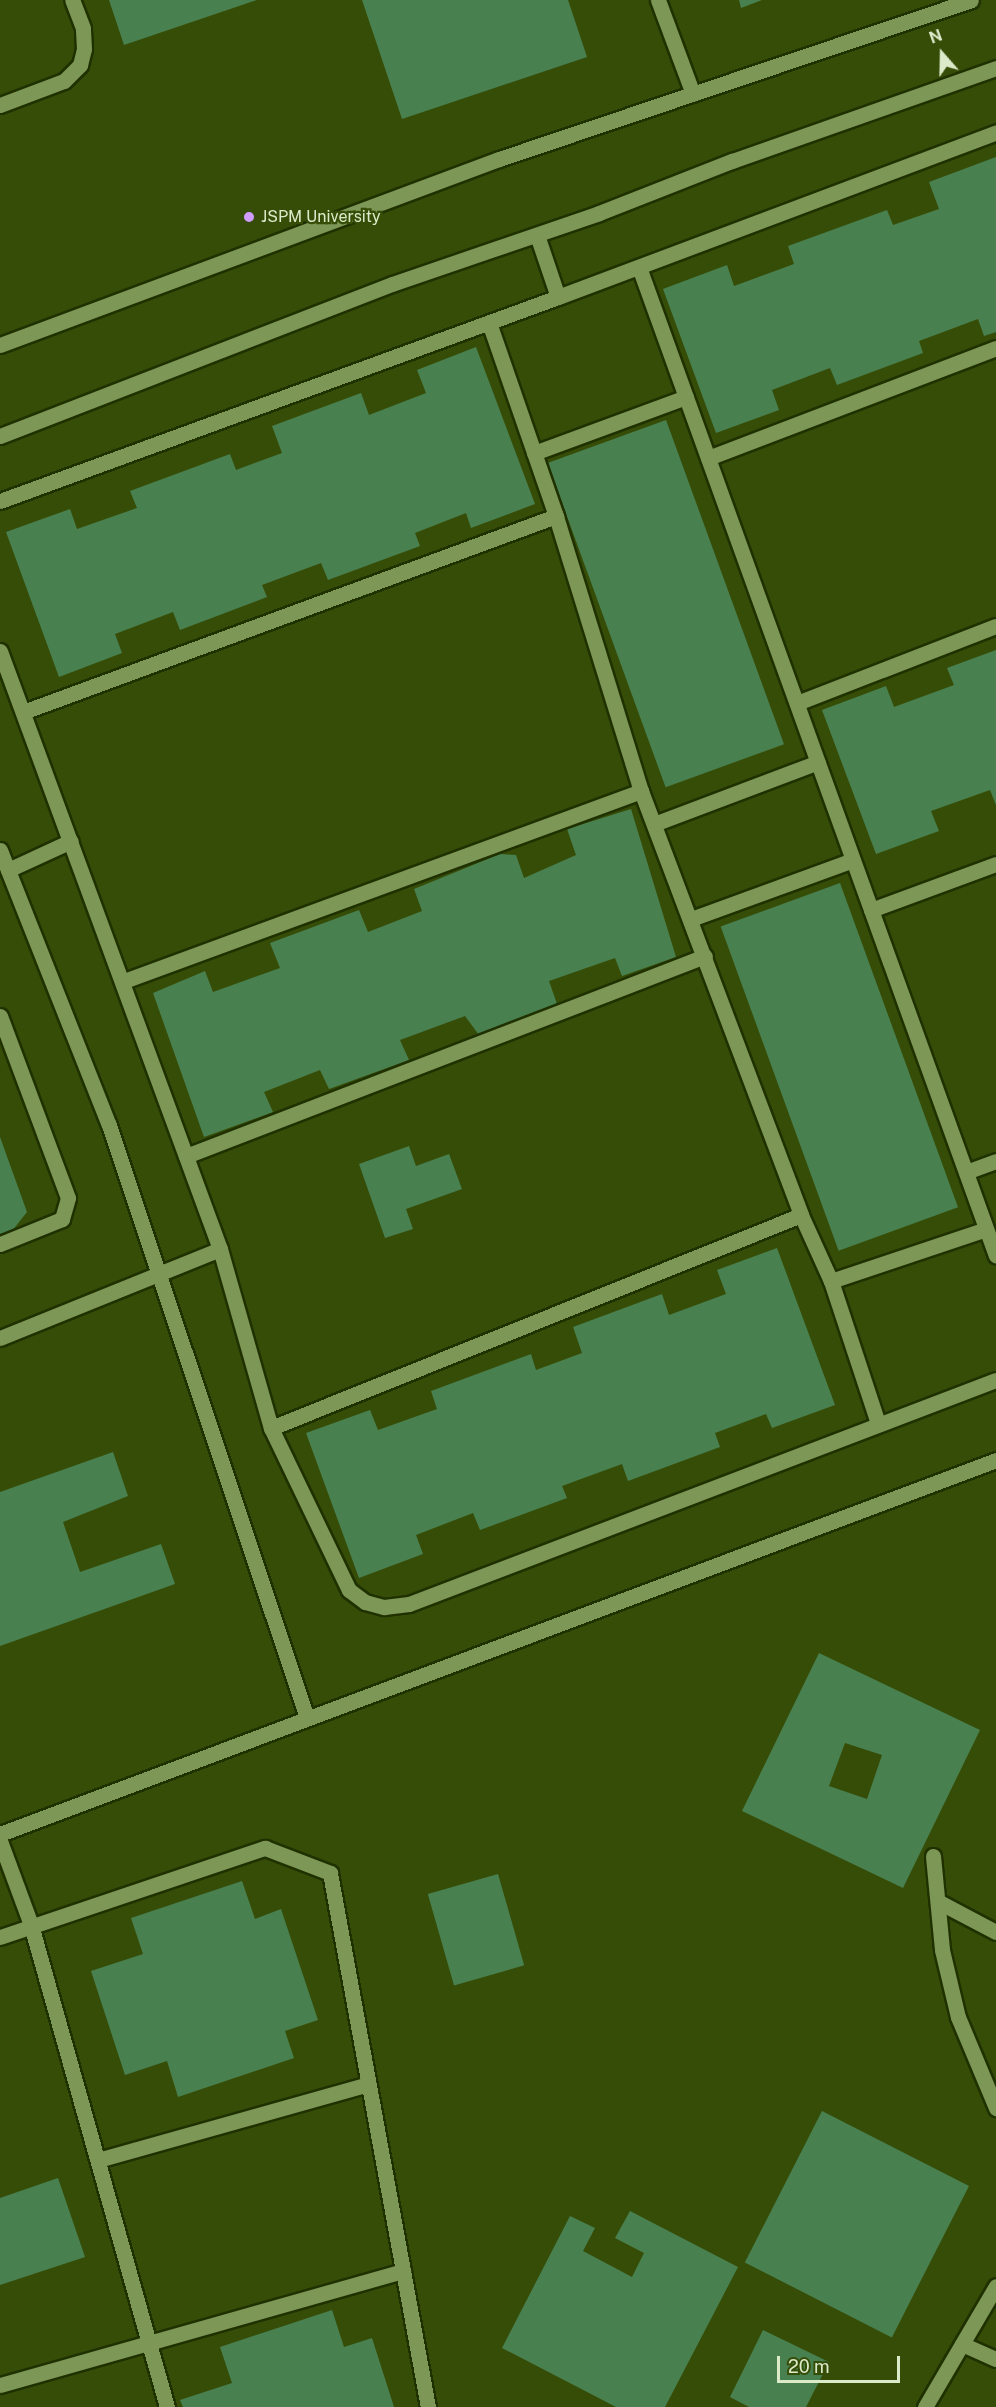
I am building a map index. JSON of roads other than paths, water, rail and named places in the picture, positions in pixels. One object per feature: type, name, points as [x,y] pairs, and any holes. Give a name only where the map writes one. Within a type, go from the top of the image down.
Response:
[{"type":"street","points":[[0,105],[64,81],[80,65],[84,50],[83,28],[72,0]]},
{"type":"street","points":[[658,0],[693,94]]},
{"type":"street","points":[[0,345],[499,159],[971,0]]},
{"type":"street","points":[[0,436],[392,284],[537,235],[996,68]]},
{"type":"street","points":[[0,501],[489,323],[996,132]]},
{"type":"street","points":[[537,235],[558,297]]},
{"type":"street","points":[[639,267],[996,1256]]},
{"type":"street","points":[[489,323],[556,516],[641,791],[801,1215],[831,1281],[878,1423]]},
{"type":"street","points":[[708,458],[996,348]]},
{"type":"street","points":[[534,453],[686,397]]},
{"type":"street","points":[[23,712],[556,516]]},
{"type":"street","points":[[797,703],[996,626]]},
{"type":"street","points":[[0,651],[220,1249],[271,1428],[349,1590],[364,1602],[384,1607],[409,1604],[878,1423],[996,1380]]},
{"type":"street","points":[[654,824],[818,762]]},
{"type":"street","points":[[123,981],[641,791]]},
{"type":"street","points":[[8,870],[71,841]]},
{"type":"street","points":[[0,849],[109,1125],[307,1718]]},
{"type":"street","points":[[691,919],[853,860]]},
{"type":"street","points":[[871,910],[996,864]]},
{"type":"street","points":[[186,1156],[705,956]]},
{"type":"street","points":[[0,1016],[68,1198],[62,1219],[0,1244]]},
{"type":"street","points":[[966,1172],[996,1161]]},
{"type":"street","points":[[271,1428],[801,1215]]},
{"type":"street","points":[[831,1281],[986,1229]]},
{"type":"street","points":[[0,1338],[220,1249]]},
{"type":"street","points":[[0,1834],[307,1718],[481,1656],[762,1546],[996,1460]]},
{"type":"street","points":[[0,1841],[31,1925],[167,2407]]},
{"type":"street","points":[[0,1937],[265,1848],[330,1873],[428,2407]]},
{"type":"street","points":[[933,1856],[942,1950],[958,2017],[996,2108]]},
{"type":"street","points":[[939,1902],[996,1932]]},
{"type":"street","points":[[98,2160],[369,2084]]},
{"type":"street","points":[[0,2385],[403,2271]]},
{"type":"street","points":[[925,2407],[996,2286]]},
{"type":"street","points":[[962,2344],[996,2359]]},
{"type":"place","name":"JSPM University","points":[[249,217]]}]
